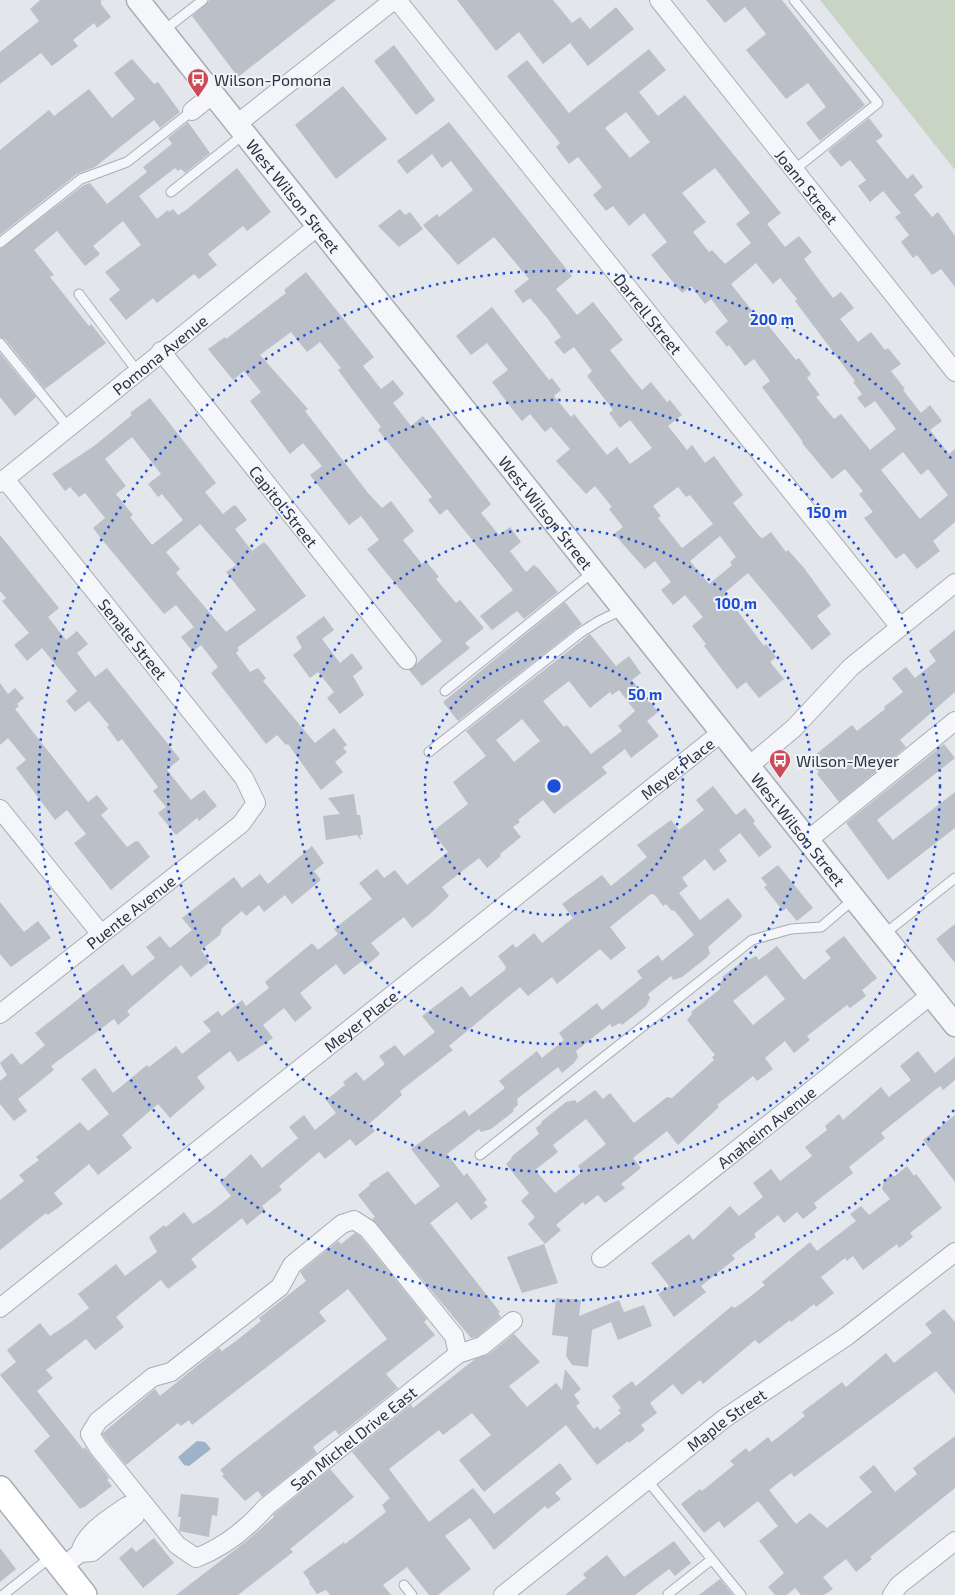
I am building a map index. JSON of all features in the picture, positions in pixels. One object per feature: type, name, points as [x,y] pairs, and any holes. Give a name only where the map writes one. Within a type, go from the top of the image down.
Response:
[{"type":"main road","points":[[0,1489],[65,1558],[84,1595]]},
{"type":"street","name":"West Wilson Street","points":[[138,0],[955,1025]]},
{"type":"street","points":[[240,128],[395,0]]},
{"type":"street","name":"Darrell Street","points":[[395,0],[900,627]]},
{"type":"street","name":"Joann Street","points":[[658,0],[955,372]]},
{"type":"street","points":[[192,110],[213,94]]},
{"type":"street","name":"Pomona Avenue","points":[[3,481],[137,370],[318,226]]},
{"type":"street","name":"Capitol Street","points":[[161,351],[407,660]]},
{"type":"street","name":"Senate Street","points":[[3,481],[244,778],[256,803]]},
{"type":"street","points":[[749,766],[794,728],[851,667],[955,583]]},
{"type":"street","points":[[808,840],[955,721]]},
{"type":"street","name":"Meyer Place","points":[[0,1308],[722,732]]},
{"type":"street","name":"Puente Avenue","points":[[0,1014],[241,824],[256,803]]},
{"type":"street","points":[[0,809],[101,934]]},
{"type":"street","name":"Anaheim Avenue","points":[[601,1258],[931,995]]},
{"type":"street","points":[[65,1558],[92,1552],[135,1516],[139,1505],[90,1434],[98,1421],[153,1377],[171,1372],[280,1287],[292,1265],[342,1224],[354,1220],[368,1229],[454,1336],[458,1354]]},
{"type":"street","name":"Maple Street","points":[[503,1595],[725,1418],[846,1336],[955,1252]]},
{"type":"street","name":"San Michel Drive East","points":[[139,1505],[177,1545],[196,1558],[220,1548],[254,1521],[266,1507],[458,1354],[482,1346],[513,1322]]},
{"type":"street","points":[[892,1595],[899,1585],[955,1541]]},
{"type":"lane","points":[[162,31],[203,0]]},
{"type":"lane","points":[[794,0],[878,103],[794,170]]},
{"type":"lane","points":[[0,244],[81,179],[127,162],[192,110]]},
{"type":"lane","points":[[171,192],[240,128]]},
{"type":"lane","points":[[79,294],[137,370]]},
{"type":"lane","points":[[0,343],[68,427]]},
{"type":"lane","points":[[445,691],[594,572]]},
{"type":"lane","points":[[430,752],[580,633],[624,609]]},
{"type":"lane","points":[[883,935],[955,878]]},
{"type":"lane","points":[[480,1155],[752,940],[791,929],[820,927],[854,898]]},
{"type":"lane","points":[[647,1480],[711,1560],[742,1595]]},
{"type":"lane","points":[[3,1595],[65,1558]]},
{"type":"lane","points":[[668,1594],[711,1560]]},
{"type":"lane","points":[[404,1585],[412,1595]]},
{"type":"green space","points":[[820,0],[955,0],[955,170]]},
{"type":"water","points":[[197,1441],[205,1442],[211,1449],[189,1466],[184,1465],[178,1457]]},
{"type":"building","points":[[40,0],[101,0],[101,4],[111,17],[97,28],[94,23],[73,40],[78,46],[52,66],[41,53],[0,84],[0,52],[39,21],[30,9]]},
{"type":"building","points":[[210,0],[336,0],[238,77],[192,16]]},
{"type":"building","points":[[457,0],[553,0],[572,23],[580,17],[590,29],[616,7],[634,29],[588,66],[570,43],[543,64],[519,32],[496,51]]},
{"type":"building","points":[[706,0],[782,0],[865,105],[820,141],[806,123],[826,107],[808,83],[786,99],[746,50],[766,34],[745,7],[725,23]]},
{"type":"building","points":[[394,45],[435,100],[416,115],[374,61]]},
{"type":"building","points":[[649,49],[666,70],[639,92],[658,116],[685,95],[781,213],[767,224],[785,247],[799,236],[812,252],[804,259],[833,298],[841,292],[854,308],[840,319],[858,342],[871,332],[885,350],[888,348],[901,364],[891,371],[921,413],[930,405],[942,421],[930,430],[949,454],[955,449],[955,522],[933,541],[940,551],[917,569],[904,553],[896,559],[864,518],[873,512],[859,494],[863,491],[845,469],[832,479],[802,443],[762,387],[770,381],[754,359],[745,366],[729,345],[727,347],[715,332],[728,321],[711,299],[705,304],[691,286],[682,293],[651,255],[667,242],[644,213],[629,226],[613,206],[606,211],[593,195],[602,187],[578,157],[569,164],[556,147],[560,143],[507,76],[527,60],[569,113]],"holes":[[[626,112],[650,142],[630,158],[605,128]],[[715,168],[750,213],[736,224],[751,243],[725,264],[712,250],[709,252],[693,232],[706,222],[682,193]],[[756,263],[773,284],[780,278],[855,381],[853,382],[862,394],[857,398],[865,408],[875,401],[896,429],[870,450],[841,414],[834,419],[816,397],[820,395],[807,378],[811,374],[799,358],[796,360],[768,325],[765,327],[731,284]],[[903,452],[921,475],[928,469],[948,495],[920,519],[881,470]]]},
{"type":"building","points":[[132,59],[154,84],[158,82],[180,112],[160,128],[154,120],[95,167],[77,174],[0,235],[0,150],[49,110],[54,116],[89,89],[112,118],[135,99],[114,73]]},
{"type":"building","points":[[343,86],[387,139],[336,179],[295,125]]},
{"type":"building","points":[[869,118],[883,136],[876,141],[907,179],[913,174],[923,187],[914,195],[932,217],[938,212],[955,236],[955,287],[941,269],[932,275],[917,255],[913,258],[901,242],[909,235],[895,217],[901,213],[883,191],[870,202],[858,186],[866,180],[850,160],[841,167],[828,151]]},
{"type":"building","points":[[188,122],[210,153],[185,173],[181,169],[178,171],[175,168],[139,196],[157,219],[168,210],[169,212],[173,209],[178,215],[186,210],[237,168],[271,212],[247,231],[243,226],[208,254],[217,265],[199,279],[194,274],[157,303],[153,298],[126,320],[109,299],[120,290],[105,272],[141,245],[123,221],[93,246],[100,254],[85,266],[57,231],[34,250],[54,275],[50,277],[89,326],[91,324],[106,343],[45,389],[5,339],[0,337],[0,249],[84,185],[90,183],[107,204],[147,172],[143,167],[172,144],[168,138]]},
{"type":"building","points":[[449,122],[572,276],[556,289],[577,315],[593,302],[623,340],[610,350],[628,373],[642,390],[651,382],[667,402],[670,400],[682,415],[668,426],[687,450],[692,445],[705,463],[714,456],[743,495],[733,503],[760,537],[763,538],[771,532],[786,552],[788,550],[804,568],[831,605],[817,616],[831,634],[812,650],[748,573],[724,593],[764,646],[766,644],[776,657],[770,662],[784,679],[759,698],[746,682],[737,689],[704,646],[706,644],[692,626],[703,617],[685,595],[673,605],[661,590],[671,582],[655,561],[645,569],[614,534],[623,527],[609,509],[612,507],[595,486],[586,494],[556,461],[570,449],[551,427],[545,432],[530,414],[522,421],[509,405],[492,382],[508,370],[487,343],[471,355],[456,336],[492,307],[549,380],[552,378],[561,390],[554,396],[571,417],[574,414],[607,455],[617,447],[630,464],[652,448],[630,420],[620,428],[609,413],[613,410],[587,376],[592,371],[574,347],[564,354],[554,342],[561,337],[548,319],[530,298],[523,303],[514,291],[529,279],[494,237],[458,265],[423,225],[437,214],[439,217],[473,190],[451,161],[442,168],[432,154],[407,174],[397,161]],"holes":[[[678,487],[686,497],[690,495],[713,524],[682,548],[658,518],[661,516],[653,506]],[[720,536],[736,557],[730,562],[732,565],[709,584],[690,561]]]},
{"type":"building","points":[[400,209],[405,215],[410,212],[423,229],[399,247],[378,226]]},
{"type":"building","points":[[306,272],[374,357],[363,366],[381,389],[393,380],[404,394],[393,403],[411,426],[423,416],[491,504],[481,513],[499,535],[510,527],[521,542],[510,551],[526,572],[534,565],[558,592],[524,619],[517,611],[492,630],[480,616],[513,590],[447,509],[440,515],[428,500],[432,497],[378,430],[381,427],[338,370],[341,368],[320,342],[307,352],[291,332],[260,355],[308,409],[305,411],[368,493],[382,508],[391,501],[414,531],[403,540],[422,564],[426,561],[439,577],[436,579],[456,603],[460,600],[484,628],[465,643],[470,648],[422,686],[409,670],[442,641],[367,549],[379,540],[361,516],[349,525],[310,475],[322,466],[303,443],[290,454],[250,401],[261,392],[244,371],[233,380],[208,349],[225,337],[226,339],[286,293],[284,290]]},
{"type":"building","points":[[0,353],[36,397],[15,416],[0,397]]},
{"type":"building","points":[[150,398],[216,483],[205,492],[223,514],[234,505],[237,507],[247,520],[235,529],[252,551],[264,542],[306,596],[237,648],[239,650],[236,653],[250,672],[258,668],[266,678],[263,681],[315,743],[334,728],[347,745],[343,748],[347,752],[335,762],[343,772],[321,790],[288,744],[286,745],[277,735],[266,744],[211,673],[218,667],[201,645],[193,652],[181,637],[194,627],[176,605],[164,614],[104,542],[93,528],[105,518],[85,493],[79,497],[70,487],[65,491],[52,474],[94,446],[132,415],[130,413]],"holes":[[[132,437],[161,474],[148,484],[158,497],[162,494],[183,520],[152,545],[130,517],[133,515],[116,494],[126,486],[105,459]],[[200,524],[236,565],[226,572],[256,610],[226,632],[176,573],[180,569],[166,552]]]},
{"type":"building","points":[[0,535],[59,608],[48,617],[66,640],[77,631],[88,644],[77,653],[95,677],[107,668],[180,759],[167,770],[191,800],[204,790],[217,806],[199,821],[197,818],[176,835],[158,813],[166,807],[153,791],[158,787],[122,739],[118,742],[107,727],[109,725],[89,701],[75,712],[66,701],[77,691],[42,648],[27,661],[14,645],[29,633],[2,601],[6,598],[0,591]]},
{"type":"building","points":[[565,602],[582,624],[458,721],[443,702]]},
{"type":"building","points":[[324,616],[334,630],[322,639],[340,663],[352,653],[363,668],[353,676],[364,695],[340,714],[327,698],[334,692],[318,672],[310,678],[293,655],[302,648],[296,637]]},
{"type":"building","points":[[955,630],[955,692],[900,740],[906,747],[839,802],[817,774],[819,772],[809,760],[852,725],[857,731],[885,709],[884,707],[903,692],[892,678],[906,667],[915,678],[936,661],[929,651]]},
{"type":"building","points":[[590,634],[616,666],[629,656],[641,673],[632,680],[658,712],[647,721],[659,736],[631,758],[625,749],[602,767],[607,773],[554,814],[543,800],[518,820],[520,822],[513,827],[521,837],[500,854],[501,856],[487,868],[479,858],[442,887],[449,896],[430,914],[412,928],[404,917],[371,943],[380,954],[366,966],[362,961],[344,975],[336,964],[300,993],[312,1008],[295,1022],[284,1008],[263,1025],[273,1038],[238,1062],[230,1051],[197,1077],[205,1088],[170,1118],[158,1104],[122,1135],[132,1148],[98,1175],[89,1164],[54,1193],[63,1204],[48,1215],[46,1213],[0,1250],[0,1200],[24,1181],[19,1175],[39,1160],[36,1157],[80,1122],[88,1131],[109,1114],[81,1079],[95,1068],[113,1093],[147,1065],[149,1067],[176,1046],[182,1054],[211,1031],[203,1022],[218,1011],[222,1016],[242,1000],[246,1006],[269,988],[265,982],[312,943],[318,950],[338,934],[334,929],[372,899],[359,883],[377,869],[384,878],[395,870],[407,885],[448,852],[432,832],[468,804],[453,782],[486,756],[466,731]],"holes":[[[569,681],[590,708],[610,692],[612,695],[619,690],[635,711],[618,726],[622,731],[591,754],[567,725],[564,727],[543,701]],[[522,719],[540,741],[514,762],[496,740]]]},
{"type":"building","points":[[0,683],[8,694],[15,688],[24,698],[17,704],[19,706],[15,709],[88,802],[97,795],[108,809],[101,815],[127,847],[136,841],[139,842],[150,857],[111,890],[74,843],[86,834],[67,810],[55,820],[16,768],[26,760],[8,738],[0,745]]},
{"type":"building","points":[[944,744],[955,758],[877,820],[893,840],[955,792],[955,828],[888,880],[846,823]]},
{"type":"building","points":[[713,786],[736,815],[745,808],[755,821],[753,823],[772,847],[759,857],[740,833],[719,850],[727,861],[714,871],[705,859],[682,878],[688,886],[679,893],[700,920],[728,898],[742,915],[741,918],[708,947],[710,953],[706,958],[682,977],[673,980],[671,976],[648,994],[650,998],[646,1006],[622,1025],[620,1023],[612,1027],[610,1024],[576,1051],[578,1057],[562,1073],[558,1067],[517,1099],[518,1105],[513,1109],[514,1111],[491,1129],[481,1132],[479,1129],[447,1154],[464,1176],[467,1173],[487,1200],[484,1202],[488,1207],[471,1220],[457,1202],[430,1223],[500,1312],[498,1313],[501,1317],[477,1337],[471,1338],[372,1219],[375,1217],[358,1195],[369,1184],[388,1171],[415,1205],[440,1186],[411,1149],[465,1110],[469,1116],[505,1088],[499,1081],[537,1051],[542,1058],[564,1040],[559,1033],[597,1003],[602,1010],[642,978],[637,971],[658,955],[662,961],[694,935],[674,910],[672,911],[666,904],[663,906],[655,895],[651,894],[610,927],[626,948],[611,960],[600,949],[557,984],[552,977],[528,996],[520,987],[449,1046],[453,1050],[400,1091],[402,1095],[369,1124],[375,1131],[356,1146],[350,1139],[325,1159],[319,1152],[279,1186],[282,1190],[262,1206],[265,1210],[247,1225],[242,1218],[191,1259],[197,1267],[168,1289],[161,1280],[116,1317],[124,1327],[95,1350],[86,1339],[46,1370],[53,1378],[37,1391],[83,1449],[85,1447],[109,1478],[107,1480],[112,1486],[80,1509],[34,1451],[50,1436],[0,1375],[16,1362],[7,1350],[40,1323],[50,1336],[89,1308],[78,1294],[116,1264],[125,1276],[157,1252],[149,1237],[164,1225],[166,1227],[184,1212],[193,1224],[211,1212],[231,1196],[220,1182],[251,1154],[262,1168],[298,1138],[289,1127],[304,1115],[315,1130],[336,1113],[326,1100],[345,1085],[343,1082],[356,1072],[364,1081],[385,1064],[379,1056],[395,1045],[404,1056],[435,1032],[422,1016],[462,986],[470,997],[505,970],[506,967],[498,956],[513,944],[516,948],[534,933],[542,943],[573,918],[562,904],[602,875],[611,886],[647,857],[637,845],[671,820],[679,830],[704,810],[696,800]]},
{"type":"building","points":[[354,794],[357,815],[360,815],[363,834],[360,835],[361,840],[357,835],[326,840],[323,816],[340,814],[328,798]]},
{"type":"building","points":[[312,846],[324,863],[314,871],[321,880],[292,904],[285,895],[264,912],[259,905],[246,916],[242,911],[222,928],[220,935],[201,950],[210,962],[191,977],[181,965],[127,1011],[130,1015],[118,1025],[114,1019],[51,1066],[54,1070],[18,1099],[27,1111],[14,1121],[0,1104],[0,1081],[7,1075],[0,1063],[12,1053],[21,1065],[45,1045],[35,1033],[123,964],[132,976],[155,958],[146,947],[160,936],[170,948],[192,930],[182,918],[234,877],[242,888],[260,874],[268,884]]},
{"type":"building","points":[[778,865],[813,908],[797,921],[786,908],[783,911],[764,887],[767,885],[761,878]]},
{"type":"building","points":[[0,902],[24,932],[38,921],[51,938],[11,967],[0,954]]},
{"type":"building","points":[[955,924],[955,963],[936,939]]},
{"type":"building","points":[[844,936],[877,978],[862,990],[866,996],[850,1008],[847,1005],[807,1036],[810,1040],[794,1053],[785,1041],[765,1058],[773,1069],[757,1081],[753,1076],[717,1105],[719,1107],[678,1145],[667,1131],[633,1158],[641,1168],[621,1184],[625,1188],[605,1203],[598,1195],[585,1205],[583,1202],[556,1225],[561,1230],[545,1244],[528,1224],[535,1217],[521,1201],[529,1193],[506,1164],[511,1157],[539,1134],[536,1128],[541,1122],[566,1102],[575,1100],[577,1103],[595,1090],[603,1099],[610,1093],[634,1123],[667,1097],[672,1098],[714,1060],[712,1057],[715,1055],[687,1020],[692,1014],[691,1012],[720,989],[720,983],[724,979],[722,977],[747,958],[748,960],[756,956],[759,960],[777,946],[804,980],[831,958],[825,951]],"holes":[[[766,975],[785,999],[753,1025],[733,1001]],[[586,1119],[606,1144],[578,1166],[582,1172],[555,1193],[535,1170],[558,1152],[553,1145]]]},
{"type":"building","points":[[918,1051],[935,1073],[955,1057],[955,1080],[943,1090],[940,1086],[881,1133],[885,1138],[849,1167],[853,1173],[814,1203],[817,1208],[803,1219],[797,1212],[784,1223],[778,1215],[754,1234],[756,1237],[732,1255],[735,1259],[701,1286],[706,1292],[674,1317],[658,1294],[669,1286],[651,1263],[689,1234],[693,1240],[730,1206],[739,1216],[763,1197],[753,1183],[771,1169],[780,1181],[812,1156],[805,1147],[827,1130],[825,1126],[839,1114],[843,1120],[881,1087],[889,1097],[911,1080],[900,1066]]},
{"type":"building","points":[[955,1115],[955,1182],[923,1140]]},
{"type":"building","points":[[907,1166],[914,1176],[916,1174],[942,1208],[910,1233],[913,1237],[899,1248],[897,1244],[863,1270],[853,1256],[847,1261],[845,1258],[821,1277],[834,1293],[816,1307],[814,1304],[791,1322],[790,1320],[759,1344],[755,1340],[703,1384],[700,1380],[682,1395],[673,1384],[650,1403],[657,1413],[641,1425],[645,1430],[597,1465],[566,1425],[484,1492],[459,1460],[491,1435],[472,1413],[443,1435],[439,1430],[389,1469],[429,1522],[473,1488],[494,1514],[560,1463],[572,1479],[555,1493],[561,1499],[548,1509],[545,1506],[494,1550],[470,1518],[445,1536],[471,1569],[438,1595],[429,1595],[407,1567],[383,1585],[391,1595],[330,1595],[326,1590],[317,1594],[309,1583],[303,1572],[344,1542],[345,1544],[386,1512],[382,1505],[390,1498],[352,1452],[411,1405],[413,1408],[475,1359],[489,1354],[514,1334],[540,1362],[509,1386],[527,1407],[556,1383],[562,1390],[565,1369],[581,1389],[574,1395],[580,1403],[576,1406],[594,1429],[597,1426],[600,1430],[621,1413],[618,1410],[621,1408],[612,1396],[632,1381],[636,1386],[732,1306],[734,1308],[742,1303],[765,1285],[762,1282],[810,1242],[817,1251],[856,1221],[850,1214],[861,1206],[869,1215],[890,1199],[882,1189],[884,1181],[889,1176],[895,1176]]},
{"type":"building","points":[[355,1233],[361,1237],[427,1319],[424,1322],[435,1335],[386,1374],[398,1388],[339,1435],[335,1430],[313,1447],[317,1453],[262,1497],[258,1491],[245,1501],[222,1476],[224,1474],[220,1470],[233,1459],[387,1339],[348,1289],[319,1312],[326,1321],[192,1425],[189,1420],[181,1426],[178,1423],[126,1465],[102,1434],[155,1389],[160,1396],[219,1348],[222,1351],[236,1341],[261,1321],[259,1318],[306,1281],[300,1272],[338,1241],[341,1244]]},
{"type":"building","points":[[544,1244],[558,1283],[522,1293],[507,1257]]},
{"type":"building","points":[[556,1298],[581,1300],[579,1316],[619,1300],[624,1312],[644,1305],[652,1326],[618,1340],[611,1322],[592,1330],[588,1367],[572,1365],[566,1356],[568,1337],[552,1335]]},
{"type":"building","points":[[944,1309],[955,1322],[955,1394],[936,1371],[794,1477],[791,1473],[769,1490],[796,1524],[810,1513],[827,1528],[872,1492],[859,1477],[874,1465],[895,1492],[917,1474],[913,1468],[955,1436],[955,1488],[870,1557],[872,1559],[856,1572],[846,1559],[823,1577],[833,1589],[824,1595],[801,1595],[795,1588],[787,1595],[775,1595],[768,1587],[784,1573],[759,1541],[778,1526],[758,1501],[724,1528],[719,1521],[704,1533],[681,1504],[700,1489],[702,1491],[734,1465],[730,1461],[746,1448],[749,1452],[768,1437],[772,1442],[805,1416],[802,1412],[842,1382],[846,1387],[886,1353],[894,1363],[932,1333],[925,1324]]},
{"type":"building","points":[[330,1469],[354,1497],[290,1549],[293,1552],[238,1595],[176,1595],[249,1539],[274,1517],[273,1515]]},
{"type":"building","points":[[181,1494],[219,1498],[217,1516],[212,1515],[209,1537],[179,1531],[181,1517],[178,1517]]},
{"type":"building","points":[[154,1538],[174,1563],[143,1588],[119,1558],[132,1547],[136,1552]]},
{"type":"building","points":[[674,1541],[691,1563],[675,1576],[669,1569],[635,1595],[565,1595],[586,1578],[583,1574],[607,1555],[624,1577]]},
{"type":"building","points":[[0,1548],[16,1569],[0,1582]]},
{"type":"building","points":[[720,1579],[733,1595],[699,1595]]},
{"type":"place","name":"Wilson-Pomona","points":[[198,98]]},
{"type":"place","name":"Wilson-Meyer","points":[[780,779]]}]
